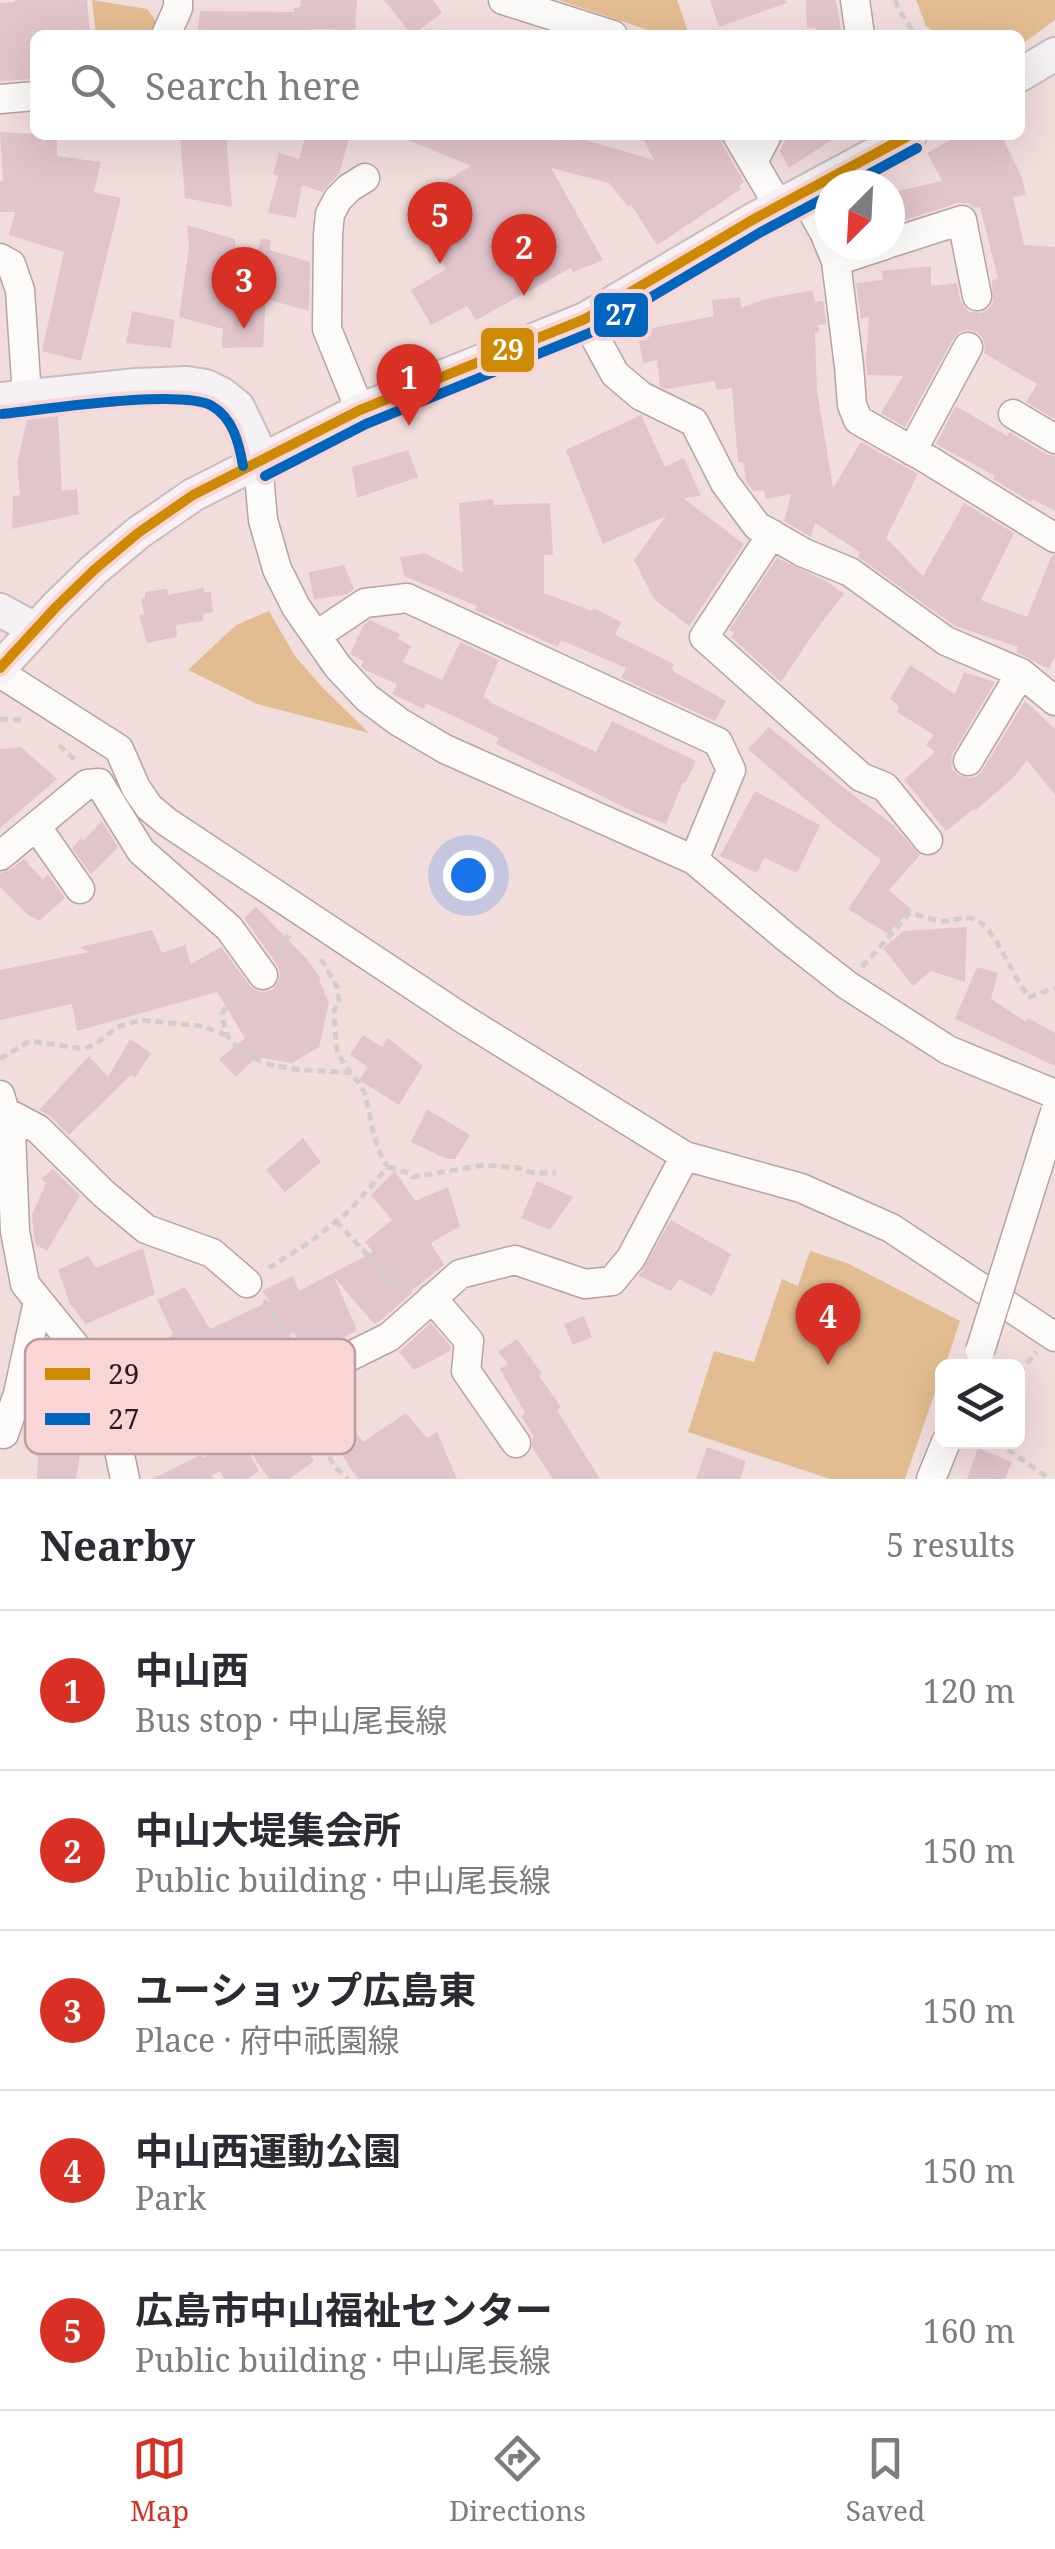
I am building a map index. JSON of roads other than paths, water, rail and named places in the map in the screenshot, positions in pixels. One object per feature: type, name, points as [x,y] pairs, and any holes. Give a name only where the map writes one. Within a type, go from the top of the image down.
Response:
[{"type":"main road","points":[[1025,72],[1055,54]]},
{"type":"main road","points":[[0,671],[94,570],[193,494],[360,410],[585,319],[790,199],[901,140]]},
{"type":"main road","points":[[14,398],[136,385],[206,386],[238,407],[254,440],[258,463]]},
{"type":"main road","points":[[0,610],[35,629]]},
{"type":"street","points":[[168,30],[178,0]]},
{"type":"street","points":[[503,0],[598,30]]},
{"type":"street","points":[[855,0],[859,30]]},
{"type":"street","points":[[0,99],[30,96]]},
{"type":"street","points":[[741,140],[753,162],[815,223]]},
{"type":"street","points":[[753,162],[764,140]]},
{"type":"street","points":[[360,410],[327,329],[328,234],[330,214],[338,199],[366,178]]},
{"type":"street","points":[[905,238],[962,220],[978,296]]},
{"type":"street","points":[[0,258],[11,264],[20,290],[14,398]]},
{"type":"street","points":[[836,260],[852,405],[858,420],[1055,538]]},
{"type":"street","points":[[585,319],[615,374],[641,396],[694,422],[725,482],[757,526],[804,553],[850,572],[946,641],[1021,673],[1054,697]]},
{"type":"street","points":[[912,451],[968,348]]},
{"type":"street","points":[[1013,414],[1055,439]]},
{"type":"street","points":[[258,463],[263,520],[277,569],[296,607],[338,667],[367,698],[445,749],[694,860],[847,984],[948,1050],[1055,1094]]},
{"type":"street","points":[[772,534],[704,637],[861,776],[885,787],[928,840]]},
{"type":"street","points":[[318,636],[365,603],[407,598],[718,742],[731,770],[694,860]]},
{"type":"street","points":[[0,671],[119,749],[136,788],[166,822],[462,1018],[685,1156],[801,1188],[890,1228],[1055,1337]]},
{"type":"street","points":[[968,761],[1021,673]]},
{"type":"street","points":[[0,856],[86,784],[100,783],[140,851],[228,928],[263,976]]},
{"type":"street","points":[[36,826],[80,889]]},
{"type":"street","points":[[2,1103],[12,1132],[7,1186],[25,1284],[70,1339]]},
{"type":"street","points":[[2,1103],[38,1129],[146,1229],[212,1253],[247,1282]]},
{"type":"street","points":[[977,1359],[1055,1112]]},
{"type":"street","points":[[355,1354],[389,1337],[460,1274],[515,1260],[585,1284],[612,1281],[632,1258],[685,1156]]},
{"type":"street","points":[[30,1339],[38,1300]]},
{"type":"street","points":[[426,1304],[469,1340],[466,1370],[516,1443]]},
{"type":"street","points":[[4,1434],[25,1361]]},
{"type":"street","points":[[932,1479],[943,1449]]},
{"type":"street","points":[[119,1454],[124,1479]]},
{"type":"place","name":"広島市中山福祉センター","points":[[440,264]]},
{"type":"place","name":"中山大堤集会所","points":[[524,296]]},
{"type":"place","name":"ユーショップ広島東","points":[[244,329]]},
{"type":"place","name":"中山西","points":[[409,426]]},
{"type":"place","name":"中山西運動公園","points":[[828,1365]]}]
